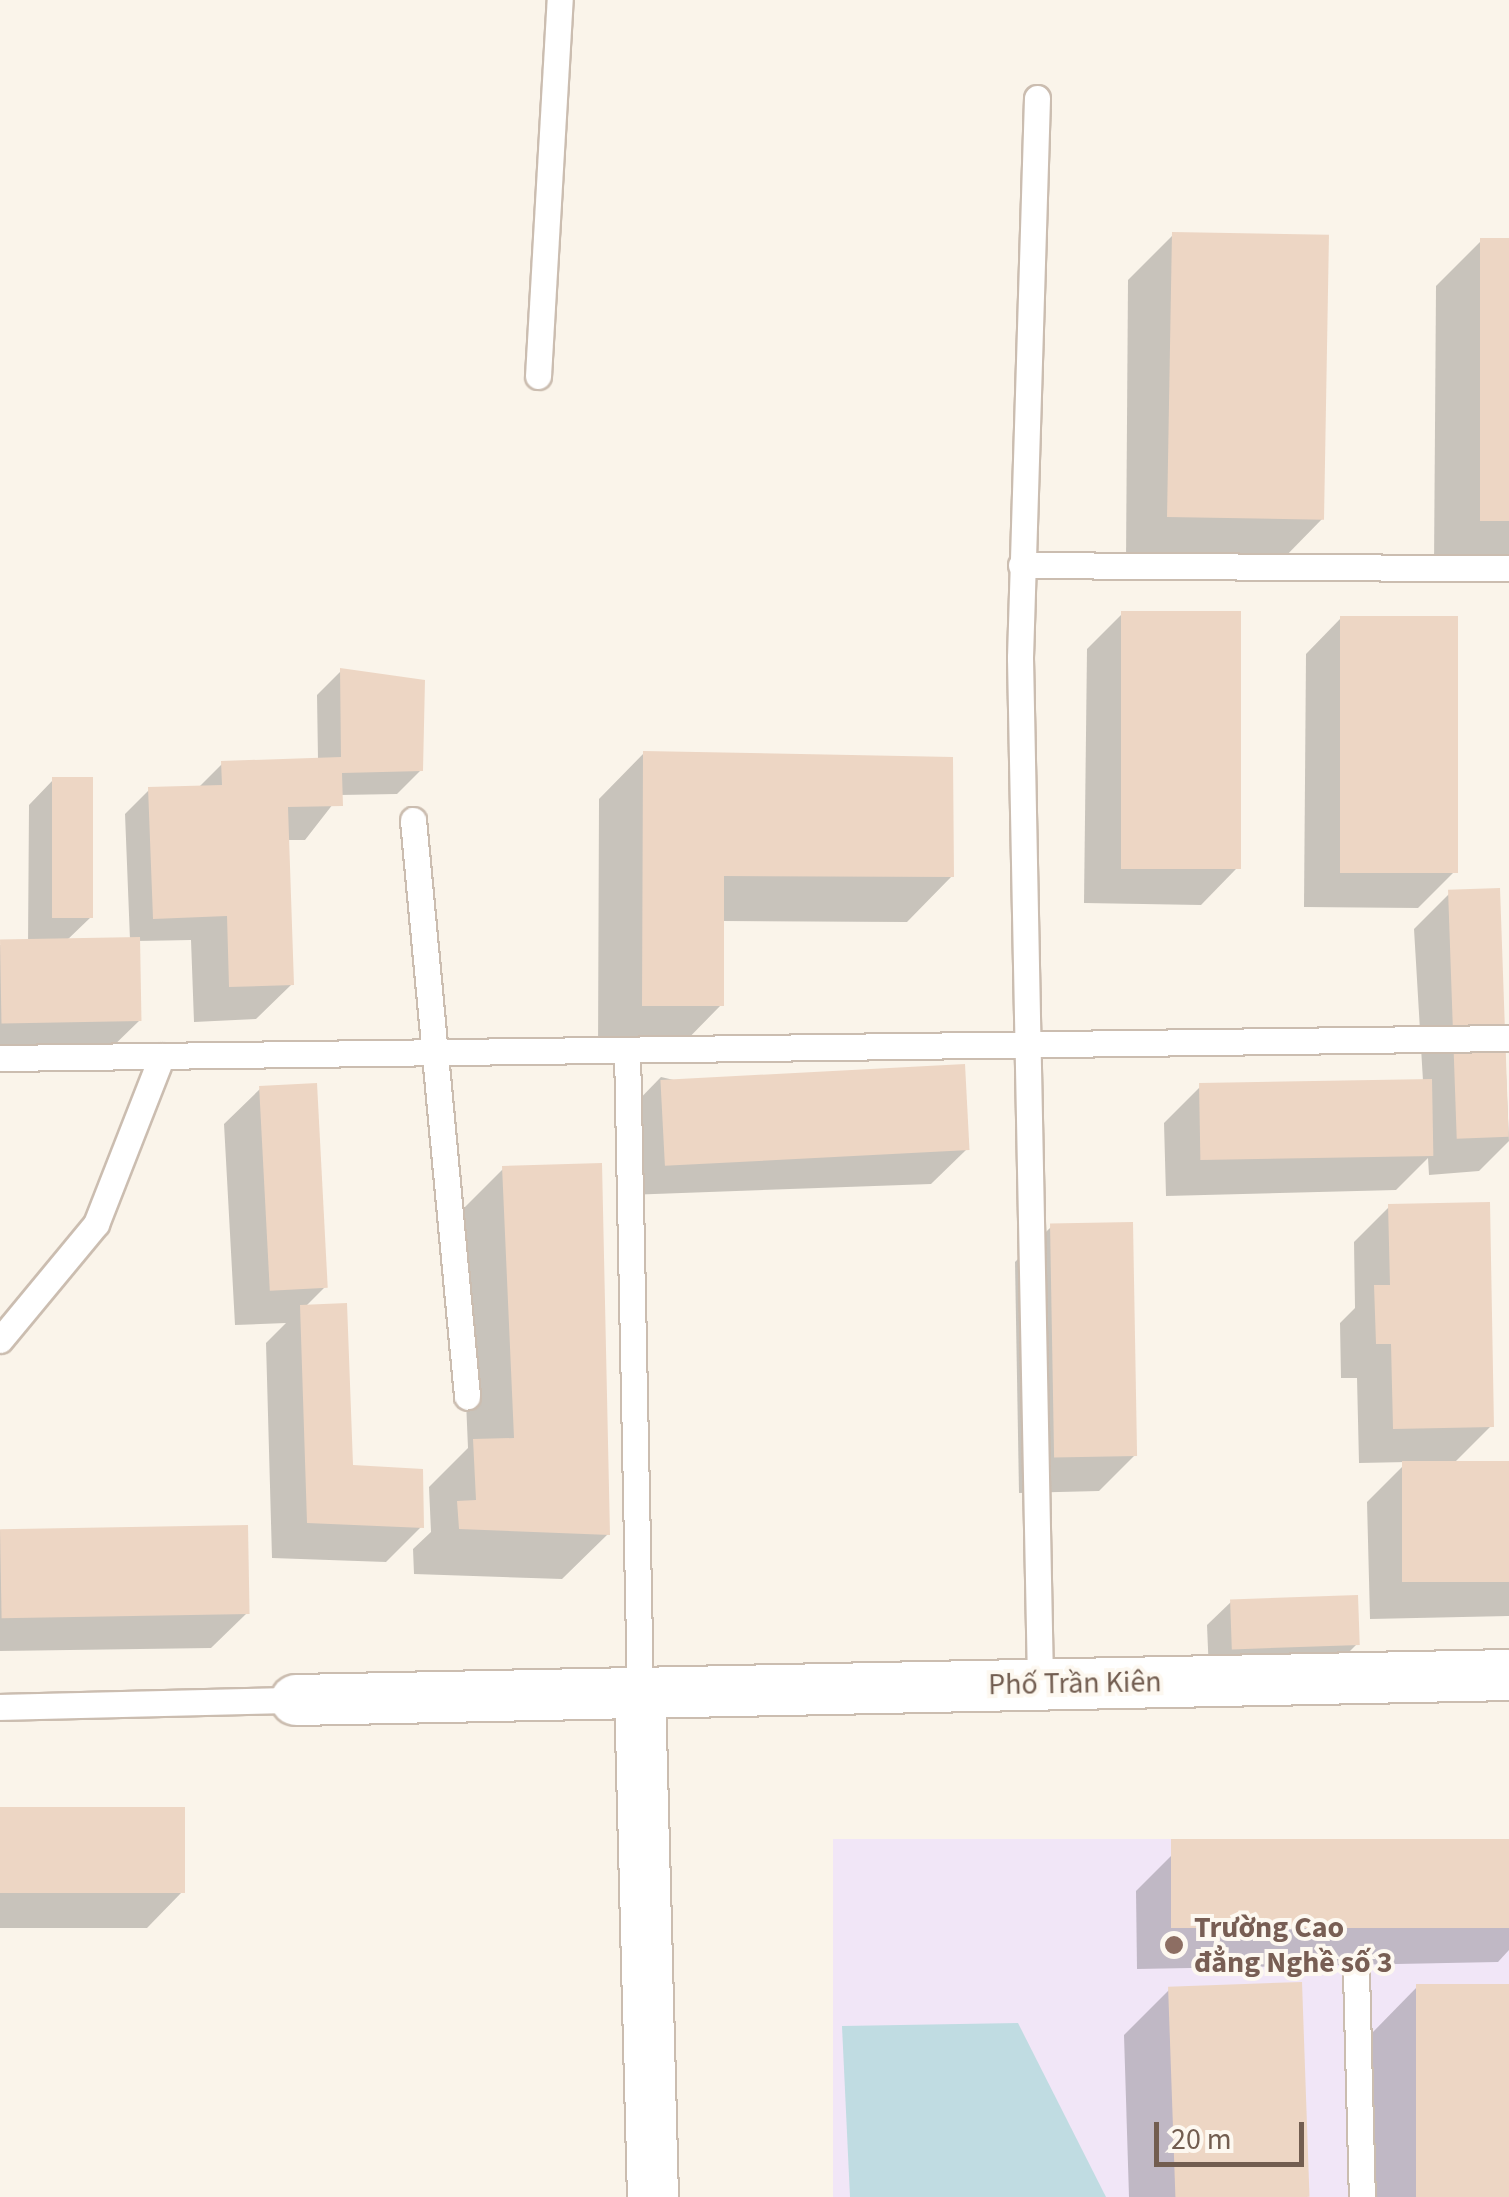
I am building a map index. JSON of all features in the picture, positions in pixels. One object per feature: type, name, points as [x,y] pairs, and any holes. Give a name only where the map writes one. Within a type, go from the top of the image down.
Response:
[{"type":"street","name":"Phố Trần Kiên","points":[[296,1700],[1509,1675]]},
{"type":"street","points":[[640,1692],[653,2197]]},
{"type":"lane","points":[[538,376],[560,0]]},
{"type":"lane","points":[[1037,98],[1021,566],[1026,1044],[1040,1684]]},
{"type":"lane","points":[[1021,566],[1509,568]]},
{"type":"lane","points":[[414,820],[467,1396]]},
{"type":"lane","points":[[0,1058],[1509,1038]]},
{"type":"lane","points":[[627,1050],[640,1692]]},
{"type":"lane","points":[[0,1340],[96,1224],[162,1056]]},
{"type":"lane","points":[[0,1707],[296,1700]]},
{"type":"lane","points":[[1356,1972],[1362,2197]]},
{"type":"shaded area","name":"Trường Cao đẳng Nghề số 3","points":[[833,1839],[1509,1839],[1509,2197],[833,2197]]},
{"type":"water","points":[[1018,2023],[1106,2197],[850,2197],[842,2026]]},
{"type":"building","points":[[1172,232],[1329,235],[1324,520],[1167,517]]},
{"type":"building","points":[[1480,238],[1509,238],[1509,521],[1480,521]]},
{"type":"building","points":[[1121,611],[1241,611],[1241,869],[1121,869]]},
{"type":"building","points":[[1340,616],[1458,616],[1458,873],[1340,873]]},
{"type":"building","points":[[340,668],[425,680],[423,771],[342,773],[343,806],[288,807],[294,985],[229,987],[227,916],[153,919],[148,787],[222,785],[221,761],[341,757]]},
{"type":"building","points":[[643,751],[953,757],[954,877],[724,876],[724,1006],[642,1006]]},
{"type":"building","points":[[52,777],[93,777],[93,918],[52,918]]},
{"type":"building","points":[[1500,888],[1509,1137],[1457,1139],[1448,890]]},
{"type":"building","points":[[140,937],[141,1021],[1,1023],[0,939]]},
{"type":"building","points":[[965,1064],[970,1150],[665,1166],[660,1080]]},
{"type":"building","points":[[1432,1079],[1433,1156],[1200,1160],[1199,1083]]},
{"type":"building","points":[[317,1083],[328,1288],[270,1291],[259,1086]]},
{"type":"building","points":[[602,1163],[610,1535],[459,1529],[457,1501],[476,1500],[473,1439],[514,1438],[502,1166]]},
{"type":"building","points":[[1490,1202],[1494,1427],[1393,1429],[1391,1344],[1376,1344],[1374,1285],[1390,1285],[1388,1204]]},
{"type":"building","points":[[1133,1222],[1137,1456],[1054,1457],[1050,1223]]},
{"type":"building","points":[[347,1303],[353,1465],[423,1469],[424,1528],[307,1523],[300,1305]]},
{"type":"building","points":[[1402,1461],[1509,1461],[1509,1582],[1402,1582]]},
{"type":"building","points":[[248,1525],[250,1614],[2,1618],[0,1529]]},
{"type":"building","points":[[1358,1595],[1360,1645],[1232,1649],[1230,1599]]},
{"type":"building","points":[[0,1807],[185,1807],[185,1893],[0,1893]]},
{"type":"building","points":[[1171,1839],[1509,1839],[1509,1928],[1171,1928]]},
{"type":"building","points":[[1302,1982],[1310,2197],[1175,2197],[1168,1987]]},
{"type":"building","points":[[1416,1984],[1509,1984],[1509,2197],[1416,2197]]},
{"type":"place","name":"Trường Cao đẳng Nghề số 3","points":[[1174,1945]]}]
